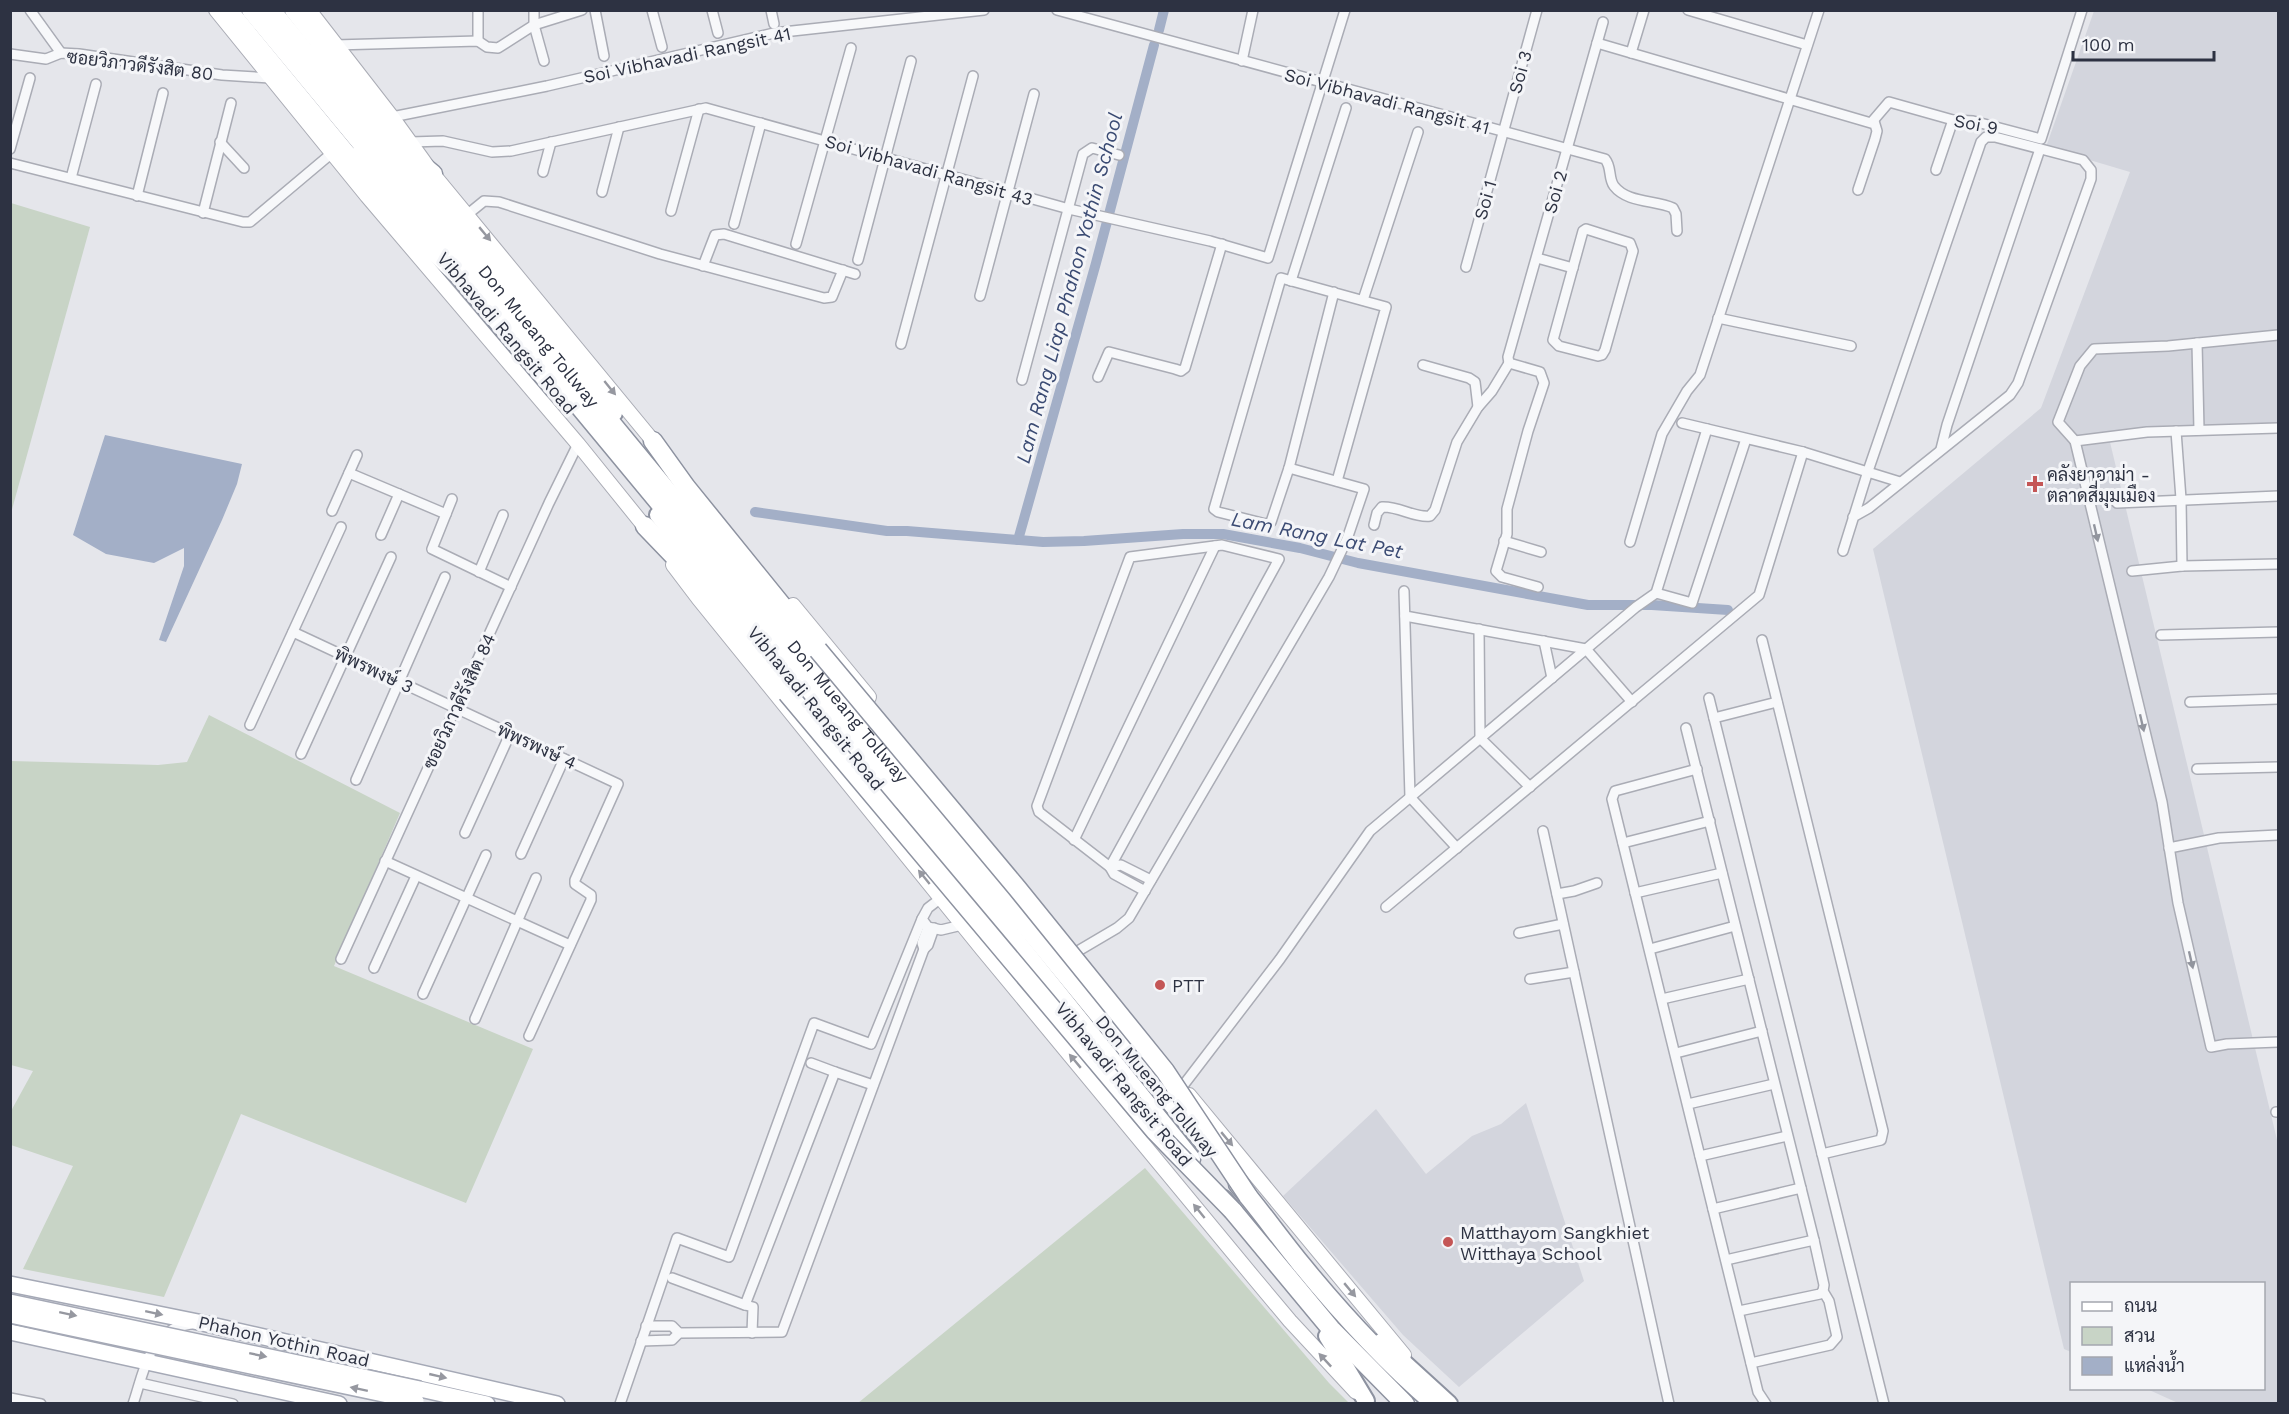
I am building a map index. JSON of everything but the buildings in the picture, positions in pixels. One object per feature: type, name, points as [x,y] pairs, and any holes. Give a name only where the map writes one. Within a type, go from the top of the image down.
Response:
[{"type":"highway","points":[[228,10],[401,220],[459,276]]},
{"type":"highway","name":"Vibhavadi Rangsit Road","points":[[240,10],[630,480],[1327,1336],[1394,1404]]},
{"type":"highway","name":"Don Mueang Tollway","points":[[251,10],[807,682],[1233,1211],[1331,1329],[1405,1404]]},
{"type":"highway","name":"Don Mueang Tollway","points":[[271,10],[1248,1196],[1301,1264],[1383,1355],[1434,1396]]},
{"type":"highway","name":"Vibhavadi Rangsit Road","points":[[283,10],[584,374],[634,439],[1156,1077],[1366,1328],[1434,1396],[1449,1404]]},
{"type":"highway","points":[[294,10],[329,45],[405,151],[433,174]]},
{"type":"highway","points":[[401,220],[427,264]]},
{"type":"highway","points":[[547,310],[584,374]]},
{"type":"highway","points":[[653,441],[686,488],[1017,888],[1165,1071],[1248,1196]]},
{"type":"highway","points":[[645,526],[695,578],[788,693],[1155,1131],[1233,1211]]},
{"type":"highway","points":[[1156,1077],[1195,1102]]},
{"type":"highway","points":[[1327,1336],[1367,1402]]},
{"type":"main road","name":"Vibhavadi Rangsit Road","points":[[216,10],[332,153],[645,526],[698,598],[962,925],[1268,1295],[1321,1355],[1367,1402]]},
{"type":"main road","name":"Vibhavadi Rangsit Road","points":[[309,10],[329,45],[392,117],[433,174],[653,441],[814,630],[1078,951],[1182,1087],[1434,1396]]},
{"type":"main road","name":"Phahon Yothin Road","points":[[10,1284],[198,1322],[557,1404]]},
{"type":"main road","points":[[11,1334],[88,1341],[99,1336],[105,1326],[105,1318],[96,1306],[56,1292]]},
{"type":"main road","name":"Phahon Yothin Road","points":[[10,1302],[421,1398]]},
{"type":"main road","name":"Phahon Yothin Road","points":[[10,1315],[421,1398],[488,1404]]},
{"type":"main road","points":[[258,1336],[219,1332],[206,1337],[199,1348],[197,1361],[202,1367],[275,1397],[339,1404]]},
{"type":"main road","points":[[47,1339],[146,1363],[244,1383]]},
{"type":"street","points":[[30,10],[61,53]]},
{"type":"street","points":[[478,10],[478,41]]},
{"type":"street","points":[[534,10],[534,25],[544,61]]},
{"type":"street","points":[[329,45],[478,41],[487,47],[498,48],[534,25],[582,10]]},
{"type":"street","points":[[595,10],[604,56]]},
{"type":"street","points":[[652,10],[662,47]]},
{"type":"street","points":[[712,10],[718,33]]},
{"type":"street","points":[[771,10],[774,24]]},
{"type":"street","name":"Soi Vibhavadi Rangsit 41","points":[[392,117],[546,86],[774,33],[984,10]]},
{"type":"street","name":"Soi Vibhavadi Rangsit 41","points":[[1057,10],[1504,133],[1568,147],[1605,159],[1609,166],[1611,181],[1619,192],[1673,208],[1676,214],[1677,231]]},
{"type":"street","points":[[1242,61],[1253,10]]},
{"type":"street","points":[[1323,83],[1345,10]]},
{"type":"street","name":"Soi 3","points":[[1504,133],[1537,10]]},
{"type":"street","points":[[1631,53],[1644,10]]},
{"type":"street","points":[[1688,10],[1807,45]]},
{"type":"street","points":[[1630,542],[1662,434],[1687,391],[1700,375],[1819,10]]},
{"type":"street","name":"Soi 9","points":[[1874,121],[1889,102],[1953,120],[1973,122],[2042,139],[2082,10]]},
{"type":"street","name":"Soi 2","points":[[1509,363],[1508,357],[1603,22]]},
{"type":"street","points":[[1597,43],[1789,100],[1871,123],[1874,121],[1877,131],[1858,190]]},
{"type":"street","points":[[796,244],[823,140],[851,48]]},
{"type":"street","name":"ซอยวิภาวดีรังสิต 80","points":[[10,54],[46,59],[61,53],[222,75],[270,78]]},
{"type":"street","points":[[858,260],[911,61]]},
{"type":"street","points":[[901,344],[973,76]]},
{"type":"street","points":[[10,149],[30,78]]},
{"type":"street","name":"Soi Vibhavadi Rangsit 43","points":[[411,142],[443,141],[492,152],[511,151],[706,108],[1069,209],[1222,244],[1268,258],[1323,83]]},
{"type":"street","points":[[71,178],[96,84]]},
{"type":"street","points":[[137,196],[163,93]]},
{"type":"street","points":[[980,296],[1034,94]]},
{"type":"street","points":[[203,213],[231,103]]},
{"type":"street","points":[[1291,281],[1346,108]]},
{"type":"street","points":[[671,211],[699,109]]},
{"type":"street","points":[[1936,170],[1953,120]]},
{"type":"street","points":[[734,224],[761,123]]},
{"type":"street","points":[[602,192],[619,127]]},
{"type":"street","points":[[1363,300],[1418,132]]},
{"type":"street","name":"Soi 1","points":[[1466,267],[1504,133]]},
{"type":"street","points":[[1843,551],[1853,517],[1868,471],[1982,142],[1986,137],[1995,137],[2083,160],[2091,170],[2091,179],[2019,383],[2010,395],[1869,508],[1853,517]]},
{"type":"street","points":[[220,142],[244,168]]},
{"type":"street","points":[[543,172],[551,142]]},
{"type":"street","points":[[1022,380],[1083,154],[1092,148],[1119,155]]},
{"type":"street","points":[[1941,448],[2040,149]]},
{"type":"street","points":[[10,163],[235,221],[250,222],[332,153]]},
{"type":"street","points":[[468,214],[484,201],[499,202],[660,254],[829,298],[835,293],[843,270]]},
{"type":"street","points":[[1583,231],[1630,243],[1632,246],[1633,251],[1602,355],[1558,346],[1553,340],[1573,268],[1583,231]]},
{"type":"street","points":[[703,266],[715,235],[724,234],[855,273]]},
{"type":"street","points":[[1098,377],[1109,352],[1181,371],[1185,368],[1222,244]]},
{"type":"street","points":[[1537,258],[1573,268]]},
{"type":"street","points":[[1334,292],[1289,468],[1271,522],[1266,524],[1214,509],[1281,278],[1291,281],[1334,292],[1363,300],[1386,307],[1337,481]]},
{"type":"street","points":[[1719,318],[1851,346]]},
{"type":"street","points":[[2278,335],[2197,343],[2094,349],[2080,366],[2058,422],[2075,441],[2162,802],[2178,903],[2211,1047],[2227,1044],[2278,1042]]},
{"type":"street","points":[[2197,343],[2199,430]]},
{"type":"street","points":[[1374,525],[1377,513],[1382,507],[1389,506],[1424,517],[1430,516],[1435,510],[1457,442],[1509,363],[1540,372],[1544,383],[1528,431],[1508,509],[1509,524],[1496,571],[1498,575],[1538,587]]},
{"type":"street","points":[[1423,365],[1476,382],[1478,407]]},
{"type":"street","points":[[1682,423],[1803,452],[1900,482]]},
{"type":"street","points":[[2075,441],[2147,432],[2278,428]]},
{"type":"street","points":[[1182,1087],[1280,959],[1370,831],[1638,605],[1656,593],[1707,429]]},
{"type":"street","points":[[2176,431],[2181,499],[2182,566]]},
{"type":"street","points":[[1656,593],[1692,603],[1746,439]]},
{"type":"street","name":"ซอยวิภาวดีรังสิต 84","points":[[341,959],[578,444]]},
{"type":"street","points":[[1386,907],[1759,595],[1803,452]]},
{"type":"street","points":[[332,511],[357,455]]},
{"type":"street","points":[[1078,951],[1117,928],[1129,918],[1338,560],[1357,514],[1364,489],[1289,468]]},
{"type":"street","points":[[349,473],[446,514]]},
{"type":"street","points":[[381,535],[399,494]]},
{"type":"street","points":[[2117,503],[2278,496]]},
{"type":"street","points":[[452,499],[432,549],[511,586]]},
{"type":"street","points":[[479,572],[504,515]]},
{"type":"street","points":[[250,725],[340,527]]},
{"type":"street","points":[[1504,541],[1540,552]]},
{"type":"street","points":[[1110,867],[1279,559],[1236,547],[1215,546],[1130,557],[1037,806],[1039,812],[1110,867],[1114,873],[1145,891]]},
{"type":"street","points":[[1074,840],[1215,546]]},
{"type":"street","points":[[301,754],[391,557]]},
{"type":"street","points":[[2132,571],[2182,566],[2278,564]]},
{"type":"street","points":[[356,780],[445,577]]},
{"type":"street","points":[[1404,591],[1410,797],[1457,848]]},
{"type":"street","points":[[1405,616],[1586,649],[1632,702]]},
{"type":"street","points":[[1479,629],[1480,738],[1530,787]]},
{"type":"street","name":"พิพรพงษ์ 3","points":[[293,632],[455,709]]},
{"type":"street","points":[[2161,635],[2278,632]]},
{"type":"street","points":[[1762,640],[1882,1131],[1881,1140],[1822,1154]]},
{"type":"street","points":[[1544,641],[1552,678]]},
{"type":"street","points":[[1709,698],[1884,1404]]},
{"type":"street","points":[[2190,702],[2278,699]]},
{"type":"street","points":[[1714,718],[1777,702]]},
{"type":"street","name":"พิพรพงษ์ 4","points":[[455,709],[618,784],[575,880],[575,884],[591,895],[591,900],[570,945]]},
{"type":"street","points":[[1686,728],[1814,1240],[1824,1285],[1823,1291],[1829,1301],[1837,1337],[1830,1345],[1751,1363]]},
{"type":"street","points":[[465,833],[510,734]]},
{"type":"street","points":[[521,854],[564,759]]},
{"type":"street","points":[[2197,769],[2278,767]]},
{"type":"street","points":[[1696,769],[1615,790],[1612,799],[1758,1392],[1766,1404]]},
{"type":"street","points":[[1623,843],[1710,821]]},
{"type":"street","points":[[1543,831],[1669,1404]]},
{"type":"street","points":[[2169,849],[2219,838],[2278,835]]},
{"type":"street","points":[[423,993],[486,855]]},
{"type":"street","points":[[385,861],[570,945],[529,1036]]},
{"type":"street","points":[[1110,867],[1121,865],[1152,880]]},
{"type":"street","points":[[1635,893],[1722,873]]},
{"type":"street","points":[[374,968],[416,876]]},
{"type":"street","points":[[475,1019],[536,878]]},
{"type":"street","points":[[1557,894],[1597,883]]},
{"type":"street","points":[[641,1341],[672,1340],[679,1334],[782,1332],[924,949],[928,945],[928,908],[941,898]]},
{"type":"street","points":[[1518,933],[1563,924]]},
{"type":"street","points":[[928,925],[954,928],[962,925]]},
{"type":"street","points":[[620,1404],[677,1238],[729,1257],[814,1023],[871,1044],[928,925]]},
{"type":"street","points":[[1650,949],[1736,926]]},
{"type":"street","points":[[1530,979],[1574,972]]},
{"type":"street","points":[[1662,999],[1749,979]]},
{"type":"street","points":[[1676,1053],[1762,1030]]},
{"type":"street","points":[[811,1063],[873,1085]]},
{"type":"street","points":[[745,1305],[835,1072]]},
{"type":"street","points":[[1688,1104],[1774,1084]]},
{"type":"street","points":[[1700,1156],[1787,1136]]},
{"type":"street","points":[[1713,1209],[1801,1188]]},
{"type":"street","points":[[1726,1260],[1814,1240]]},
{"type":"street","points":[[672,1278],[753,1307],[752,1333]]},
{"type":"street","points":[[1739,1311],[1820,1294],[1823,1291]]},
{"type":"street","points":[[133,1404],[146,1363],[155,1345],[173,1329],[198,1322]]},
{"type":"street","points":[[646,1326],[672,1326],[679,1334]]},
{"type":"street","points":[[140,1383],[233,1404]]},
{"type":"street","points":[[10,1398],[41,1404]]},
{"type":"shaded area","points":[[2094,11],[2278,11],[2278,432],[2109,438],[2278,1144],[2278,1403],[2178,1403],[2149,1390],[2265,1390],[2265,1282],[2070,1282],[2070,1352],[2064,1349],[1873,549],[2041,408],[2130,172],[2046,147]]},
{"type":"shaded area","name":"Matthayom Sangkhiet Witthaya School","points":[[1526,1103],[1584,1281],[1459,1387],[1403,1335],[1283,1196],[1376,1109],[1426,1174],[1472,1136],[1501,1124]]},
{"type":"green space","points":[[10,203],[90,227],[11,513]]},
{"type":"green space","points":[[209,715],[400,813],[334,966],[533,1049],[466,1203],[241,1114],[164,1297],[23,1269],[73,1166],[11,1145],[11,1111],[33,1071],[11,1065],[11,761],[158,765],[187,762]]},
{"type":"green space","points":[[1145,1168],[1329,1383],[1349,1403],[858,1403]]},
{"type":"water","points":[[105,435],[242,464],[237,484],[222,520],[166,642],[159,640],[184,566],[184,548],[154,563],[106,554],[73,535]]},
{"type":"waterway","name":"Lam Rang Liap Phahon Yothin School","points":[[1159,30],[1164,10]]},
{"type":"waterway","name":"Lam Rang Liap Phahon Yothin School","points":[[1018,540],[1096,263],[1154,45]]},
{"type":"waterway","name":"Lam Rang Lat Pet","points":[[755,512],[887,531],[1043,542],[1223,534],[1300,548],[1358,563],[1588,605],[1652,605],[1728,610]]},
{"type":"place","name":"คลังยาอาม่า - ตลาดสี่มุมเมือง","points":[[2035,484]]},
{"type":"place","name":"PTT","points":[[1160,985]]},
{"type":"place","name":"Matthayom Sangkhiet Witthaya School","points":[[1448,1242]]}]
